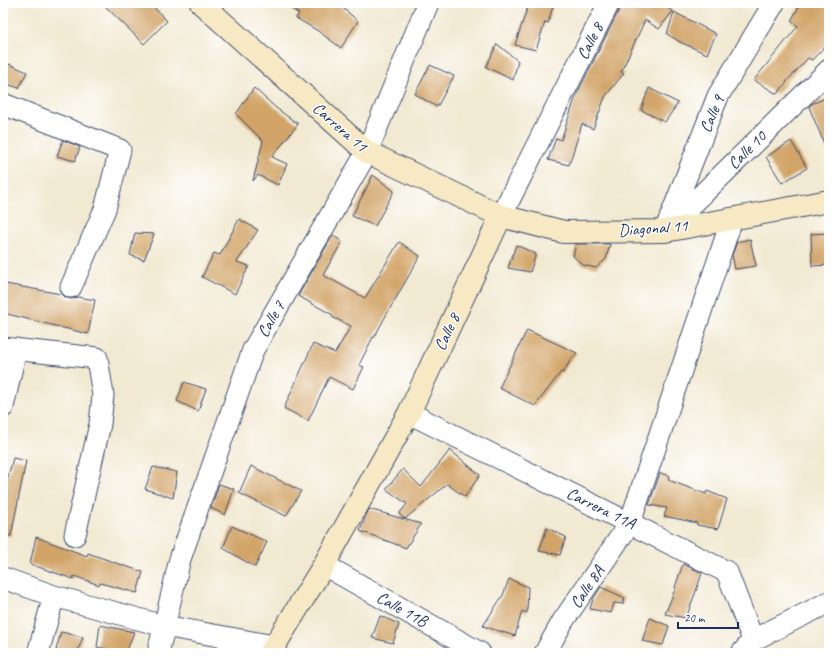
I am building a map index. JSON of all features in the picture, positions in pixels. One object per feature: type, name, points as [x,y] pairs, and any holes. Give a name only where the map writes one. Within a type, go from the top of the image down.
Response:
[{"type":"street","name":"Carrera 11","points":[[201,3],[367,152],[501,216]]},
{"type":"street","name":"Calle 7","points":[[158,653],[180,559],[253,350],[367,152],[428,3]]},
{"type":"street","name":"Calle 8","points":[[272,649],[324,565],[409,413],[501,216],[609,3]]},
{"type":"street","name":"Calle 9","points":[[665,231],[718,96],[774,3]]},
{"type":"street","name":"Calle 10","points":[[665,231],[829,70]]},
{"type":"street","points":[[3,104],[120,150],[105,209],[71,287]]},
{"type":"street","name":"Diagonal 11","points":[[501,216],[564,232],[665,231],[829,201]]},
{"type":"street","name":"Calle 8A","points":[[545,653],[563,621],[630,523],[732,219]]},
{"type":"street","points":[[3,407],[9,349],[97,358],[103,395],[100,424],[75,535]]},
{"type":"street","name":"Carrera 11A","points":[[409,413],[727,572],[748,646]]},
{"type":"street","name":"Calle 11B","points":[[324,565],[451,645],[480,653]]},
{"type":"street","points":[[3,578],[54,596],[164,626],[272,649]]},
{"type":"street","points":[[38,653],[54,596]]},
{"type":"street","points":[[748,646],[829,602]]},
{"type":"building","points":[[102,3],[150,3],[167,21],[144,44]]},
{"type":"building","points":[[282,3],[337,3],[358,21],[341,48],[318,31],[296,18],[299,14]]},
{"type":"building","points":[[529,3],[554,3],[548,23],[545,22],[536,50],[515,45]]},
{"type":"building","points":[[621,3],[668,3],[667,8],[673,11],[659,29],[645,20],[621,72],[624,73],[605,97],[593,129],[582,124],[569,165],[548,160],[556,138],[561,140],[576,96],[620,8]]},
{"type":"building","points":[[801,3],[829,3],[829,42],[812,60],[808,58],[777,94],[754,80],[798,26],[791,21]]},
{"type":"building","points":[[674,12],[716,34],[707,54],[680,42],[667,34]]},
{"type":"building","points":[[497,44],[518,61],[513,80],[486,67]]},
{"type":"building","points":[[9,64],[27,72],[19,88],[3,83]]},
{"type":"building","points":[[430,65],[454,76],[437,107],[415,94]]},
{"type":"building","points":[[254,88],[276,108],[298,124],[272,157],[287,164],[278,185],[258,175],[253,181],[263,141],[236,114]]},
{"type":"building","points":[[649,88],[678,103],[665,122],[641,110]]},
{"type":"building","points":[[829,97],[829,155],[809,107],[811,104]]},
{"type":"building","points":[[63,140],[80,147],[75,161],[57,156]]},
{"type":"building","points":[[791,141],[807,168],[782,183],[766,157]]},
{"type":"building","points":[[373,175],[394,191],[375,226],[352,216]]},
{"type":"building","points":[[239,219],[258,230],[237,262],[249,266],[235,294],[202,277],[214,253],[220,255]]},
{"type":"building","points":[[135,233],[154,234],[144,260],[130,255]]},
{"type":"building","points":[[829,233],[829,265],[812,266],[811,234]]},
{"type":"building","points":[[333,235],[342,242],[323,275],[365,298],[399,242],[420,256],[374,338],[373,337],[359,365],[364,367],[353,389],[329,377],[308,421],[284,408],[313,344],[335,353],[351,326],[332,317],[333,315],[298,296]]},
{"type":"building","points":[[750,239],[756,266],[735,269],[732,255],[737,242]]},
{"type":"building","points":[[576,244],[610,244],[606,259],[596,268],[583,265],[573,256]]},
{"type":"building","points":[[516,245],[536,254],[530,272],[508,268]]},
{"type":"building","points":[[6,284],[61,294],[72,299],[78,297],[95,300],[88,334],[3,313],[3,296]]},
{"type":"building","points":[[527,330],[577,353],[563,373],[561,372],[535,406],[499,388]]},
{"type":"building","points":[[184,382],[206,389],[198,411],[177,401]]},
{"type":"building","points":[[450,450],[480,475],[465,497],[447,484],[405,519],[399,514],[407,504],[386,489],[403,469],[421,487]]},
{"type":"building","points":[[13,458],[26,461],[11,536],[3,535],[3,497]]},
{"type":"building","points":[[251,466],[301,491],[286,516],[239,493]]},
{"type":"building","points":[[153,467],[177,472],[173,498],[145,489]]},
{"type":"building","points":[[660,473],[669,476],[668,480],[706,494],[707,491],[727,499],[718,529],[664,516],[667,508],[649,505]]},
{"type":"building","points":[[219,484],[234,489],[225,515],[211,508]]},
{"type":"building","points":[[369,509],[421,524],[406,548],[360,531]]},
{"type":"building","points":[[232,526],[267,542],[255,567],[223,548]]},
{"type":"building","points":[[547,528],[566,537],[560,555],[539,551]]},
{"type":"building","points":[[36,537],[87,556],[88,553],[143,572],[137,593],[100,583],[99,585],[74,576],[73,579],[30,564]]},
{"type":"building","points":[[683,564],[702,573],[686,618],[665,614],[676,587]]},
{"type":"building","points":[[509,579],[528,587],[527,613],[522,611],[515,636],[483,626],[503,595]]},
{"type":"building","points":[[601,587],[625,598],[623,604],[614,603],[611,613],[590,609],[593,599]]},
{"type":"building","points":[[380,616],[399,624],[393,643],[372,638]]},
{"type":"building","points":[[650,618],[669,626],[663,645],[642,641]]},
{"type":"building","points":[[100,625],[134,632],[126,653],[97,647]]},
{"type":"building","points":[[61,632],[83,637],[77,653],[64,653],[56,650]]}]
